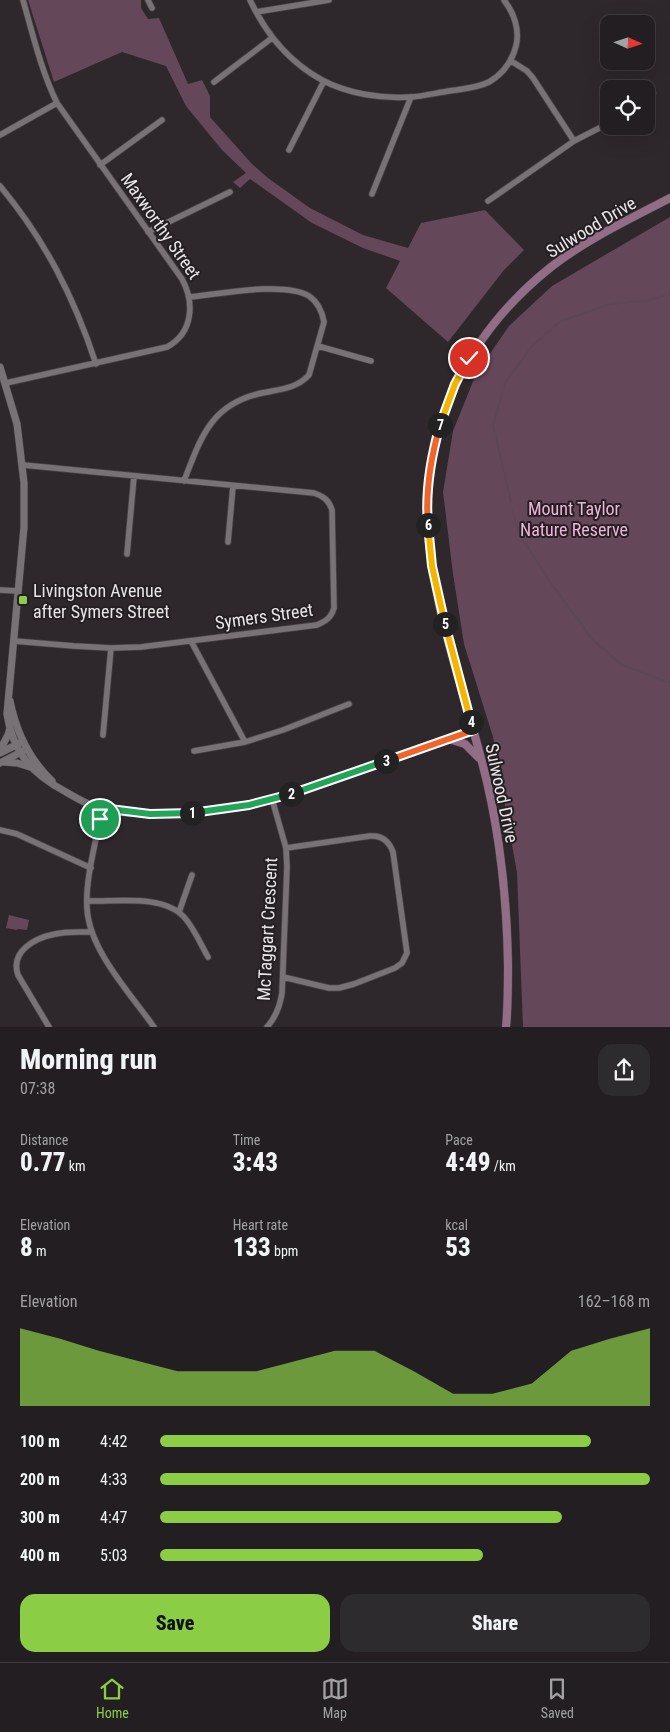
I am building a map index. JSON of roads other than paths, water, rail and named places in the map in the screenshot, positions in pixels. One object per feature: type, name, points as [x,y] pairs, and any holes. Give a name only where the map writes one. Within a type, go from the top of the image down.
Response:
[{"type":"main road","name":"Sulwood Drive","points":[[506,1027],[508,989],[506,912],[496,825],[474,730],[438,597],[430,550],[427,518],[428,486],[433,454],[440,425],[450,398],[469,358],[505,310],[551,267],[577,249],[670,198]]},
{"type":"main road","points":[[449,739],[469,747],[482,762]]},
{"type":"street","name":"Maxworthy Street","points":[[6,383],[154,351],[172,344],[181,334],[191,314],[190,297],[182,279],[57,103],[47,83],[40,62],[23,0]]},
{"type":"street","points":[[148,0],[152,8]]},
{"type":"street","points":[[250,0],[272,38],[295,62],[324,81],[350,91],[372,95],[411,97],[472,88],[484,84],[500,74],[510,60],[517,43],[515,19],[504,0]]},
{"type":"street","points":[[256,12],[329,0]]},
{"type":"street","points":[[214,82],[272,38]]},
{"type":"street","points":[[510,60],[527,71],[533,78],[574,141]]},
{"type":"street","points":[[289,150],[324,81]]},
{"type":"street","points":[[372,194],[411,97]]},
{"type":"street","points":[[0,135],[57,103]]},
{"type":"street","points":[[100,165],[162,120]]},
{"type":"street","points":[[488,202],[574,141],[600,128]]},
{"type":"street","points":[[0,186],[30,225],[54,264],[78,313],[96,364]]},
{"type":"street","points":[[148,232],[230,192]]},
{"type":"street","points":[[184,481],[201,438],[219,414],[245,398],[290,387],[303,381],[312,368],[323,326],[322,313],[316,302],[300,292],[285,289],[264,289],[190,297]]},
{"type":"street","points":[[318,346],[371,361]]},
{"type":"street","points":[[0,367],[16,424],[23,465],[24,520],[7,705],[10,728],[16,745],[30,767],[44,780],[86,803],[102,808],[134,813],[181,813],[227,808],[301,792],[474,730]]},
{"type":"street","name":"Symers Street","points":[[14,641],[111,648],[141,647],[317,625],[330,617],[334,608],[332,510],[326,499],[314,493],[23,465]]},
{"type":"street","points":[[127,554],[134,476]]},
{"type":"street","points":[[228,542],[233,486]]},
{"type":"street","points":[[0,590],[18,592]]},
{"type":"street","points":[[191,641],[245,742]]},
{"type":"street","points":[[103,736],[111,648]]},
{"type":"street","points":[[10,683],[12,710],[23,741],[42,771],[61,790]]},
{"type":"street","points":[[194,751],[245,742],[283,730],[349,704]]},
{"type":"street","points":[[0,752],[10,728]]},
{"type":"street","points":[[0,752],[23,741]]},
{"type":"street","points":[[1,762],[28,749]]},
{"type":"street","points":[[1,762],[17,763],[30,767]]},
{"type":"street","name":"McTaggart Crescent","points":[[267,1027],[276,1016],[281,1004],[287,867],[286,848],[272,799]]},
{"type":"street","points":[[102,808],[87,902],[92,932],[106,961],[154,1027]]},
{"type":"street","points":[[0,830],[17,834],[91,868]]},
{"type":"street","points":[[283,977],[329,988],[344,987],[395,968],[404,960],[407,953],[393,852],[386,840],[370,836],[286,848]]},
{"type":"street","points":[[179,912],[192,875]]},
{"type":"street","points":[[87,902],[148,902],[165,904],[179,912],[190,924],[208,957]]},
{"type":"street","points":[[49,1027],[18,975],[16,968],[17,958],[23,950],[40,939],[54,934],[92,932]]},
{"type":"waterway","points":[[511,502],[493,425],[506,381],[532,346],[559,322],[610,304],[650,300],[670,294]]},
{"type":"waterway","points":[[512,509],[520,535],[552,585],[593,640],[622,665],[670,683]]},
{"type":"place","name":"Livingston Avenue after Symers Street","points":[[23,600]]},
{"type":"park label","name":"Mount Taylor Nature Reserve","points":[[574,518]]}]
